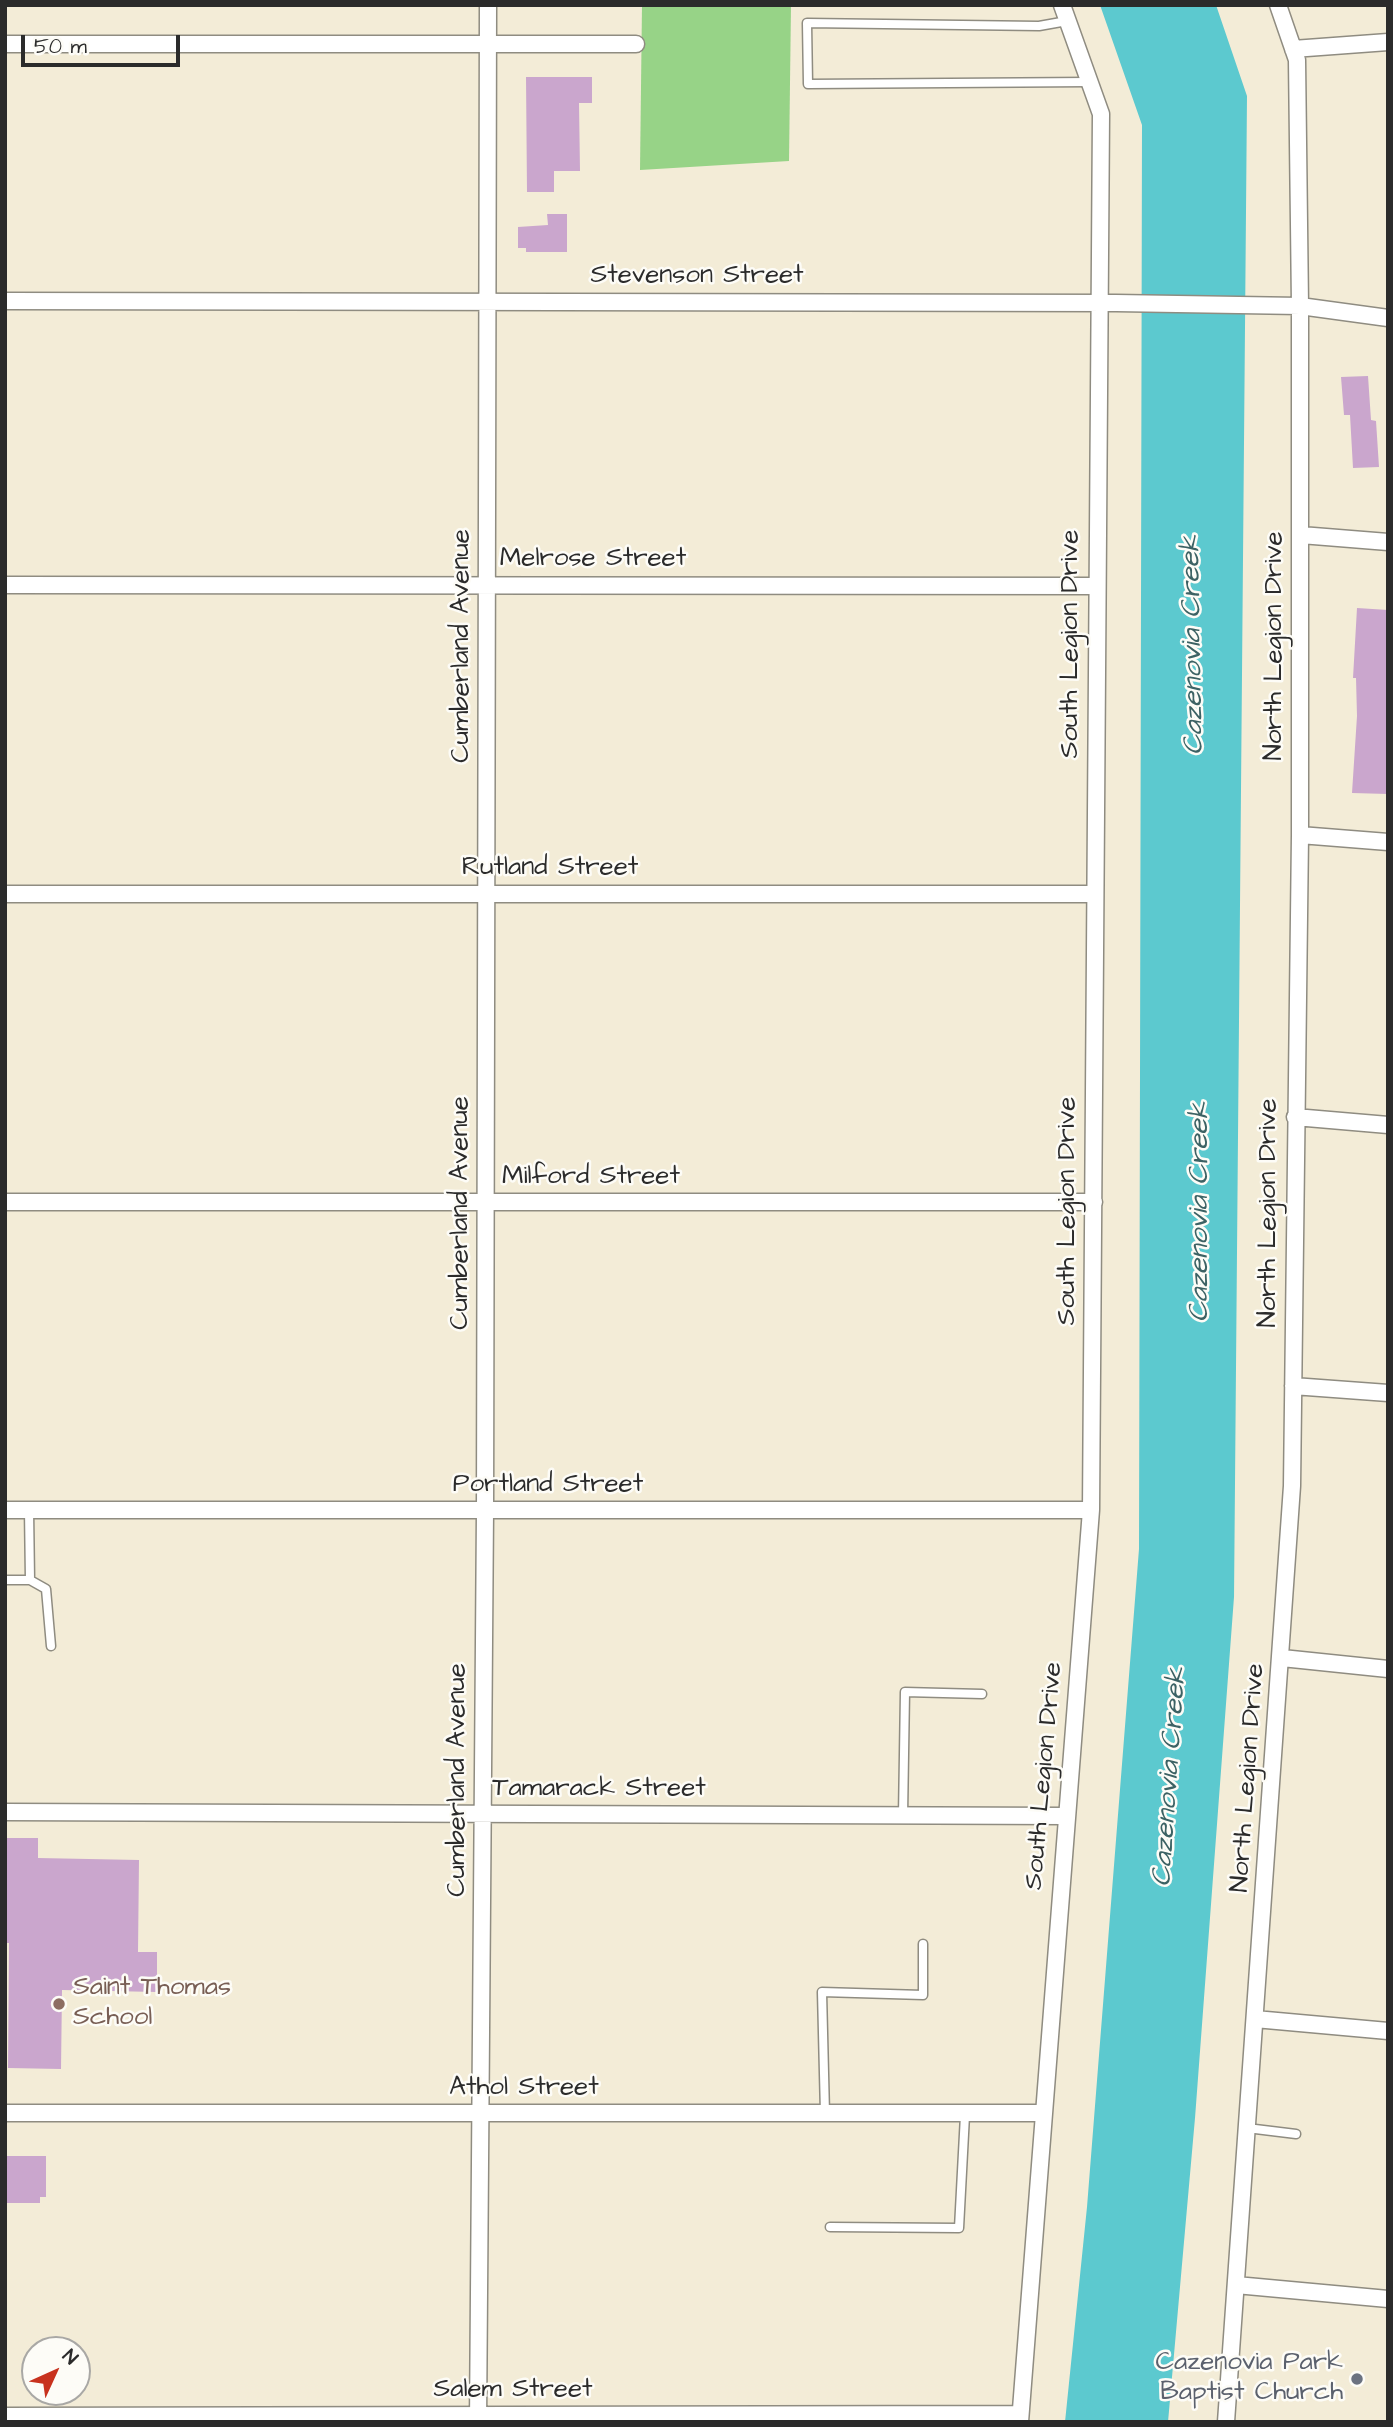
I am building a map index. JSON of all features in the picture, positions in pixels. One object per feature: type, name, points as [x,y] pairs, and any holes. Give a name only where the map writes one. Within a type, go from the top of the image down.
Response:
[{"type":"street","name":"Cumberland Avenue","points":[[478,2419],[484,1814],[488,5]]},
{"type":"street","name":"North Legion Drive","points":[[1226,2422],[1282,1658],[1292,1486],[1300,835],[1300,306],[1297,60],[1278,5]]},
{"type":"street","name":"South Legion Drive","points":[[1020,2418],[1091,1510],[1097,586],[1108,304],[1101,114],[1065,13]]},
{"type":"street","points":[[1293,49],[1388,42]]},
{"type":"street","points":[[5,44],[636,44]]},
{"type":"street","name":"Stevenson Street","points":[[5,301],[488,300],[1300,306],[1388,318]]},
{"type":"street","points":[[1301,535],[1388,542]]},
{"type":"street","name":"Melrose Street","points":[[5,585],[1097,586]]},
{"type":"street","points":[[1300,835],[1388,842]]},
{"type":"street","name":"Rutland Street","points":[[5,894],[1095,894]]},
{"type":"street","points":[[1295,1117],[1388,1125]]},
{"type":"street","name":"Milford Street","points":[[5,1202],[1094,1202]]},
{"type":"street","points":[[1293,1386],[1388,1393]]},
{"type":"street","name":"Portland Street","points":[[5,1510],[1091,1510]]},
{"type":"street","points":[[1282,1658],[1388,1669]]},
{"type":"street","name":"Tamarack Street","points":[[5,1812],[1066,1816]]},
{"type":"street","points":[[1255,2019],[1388,2031]]},
{"type":"street","name":"Athol Street","points":[[5,2113],[1043,2113]]},
{"type":"street","points":[[1236,2285],[1388,2299]]},
{"type":"street","name":"Salem Street","points":[[5,2416],[1020,2418]]},
{"type":"lane","points":[[1065,13],[1039,26],[807,23],[808,84],[1090,82]]},
{"type":"lane","points":[[29,1510],[30,1580]]},
{"type":"lane","points":[[5,1580],[30,1580],[46,1589],[51,1646]]},
{"type":"lane","points":[[903,1816],[902,1727],[905,1692],[982,1694]]},
{"type":"lane","points":[[825,2114],[822,1992],[923,1995],[923,1944]]},
{"type":"lane","points":[[830,2227],[959,2228],[965,2115]]},
{"type":"lane","points":[[1247,2128],[1296,2134]]},
{"type":"green space","points":[[642,5],[791,5],[789,161],[640,170]]},
{"type":"water","name":"Cazenovia Creek","points":[[1100,5],[1216,5],[1247,96],[1234,1597],[1195,2118],[1168,2422],[1065,2422],[1087,2207],[1139,1549],[1142,125]]},
{"type":"building","points":[[526,77],[592,77],[592,103],[579,103],[580,171],[554,171],[554,192],[527,192]]},
{"type":"building","points":[[547,214],[567,214],[567,252],[526,252],[526,248],[518,248],[518,227],[548,225]]},
{"type":"building","points":[[1368,376],[1371,420],[1376,421],[1379,467],[1353,468],[1350,415],[1344,415],[1341,377]]},
{"type":"building","points":[[1357,608],[1388,610],[1388,794],[1352,793],[1357,716],[1356,678],[1353,678]]},
{"type":"building","points":[[5,1838],[38,1838],[38,1858],[139,1860],[138,1952],[157,1952],[157,1992],[62,1990],[61,2069],[8,2068],[9,1943],[5,1943]]},
{"type":"building","points":[[5,2156],[46,2156],[46,2197],[40,2197],[40,2203],[5,2203]]},
{"type":"place","name":"Saint Thomas School","points":[[59,2004]]},
{"type":"place","name":"Cazenovia Park Baptist Church","points":[[1357,2379]]}]
